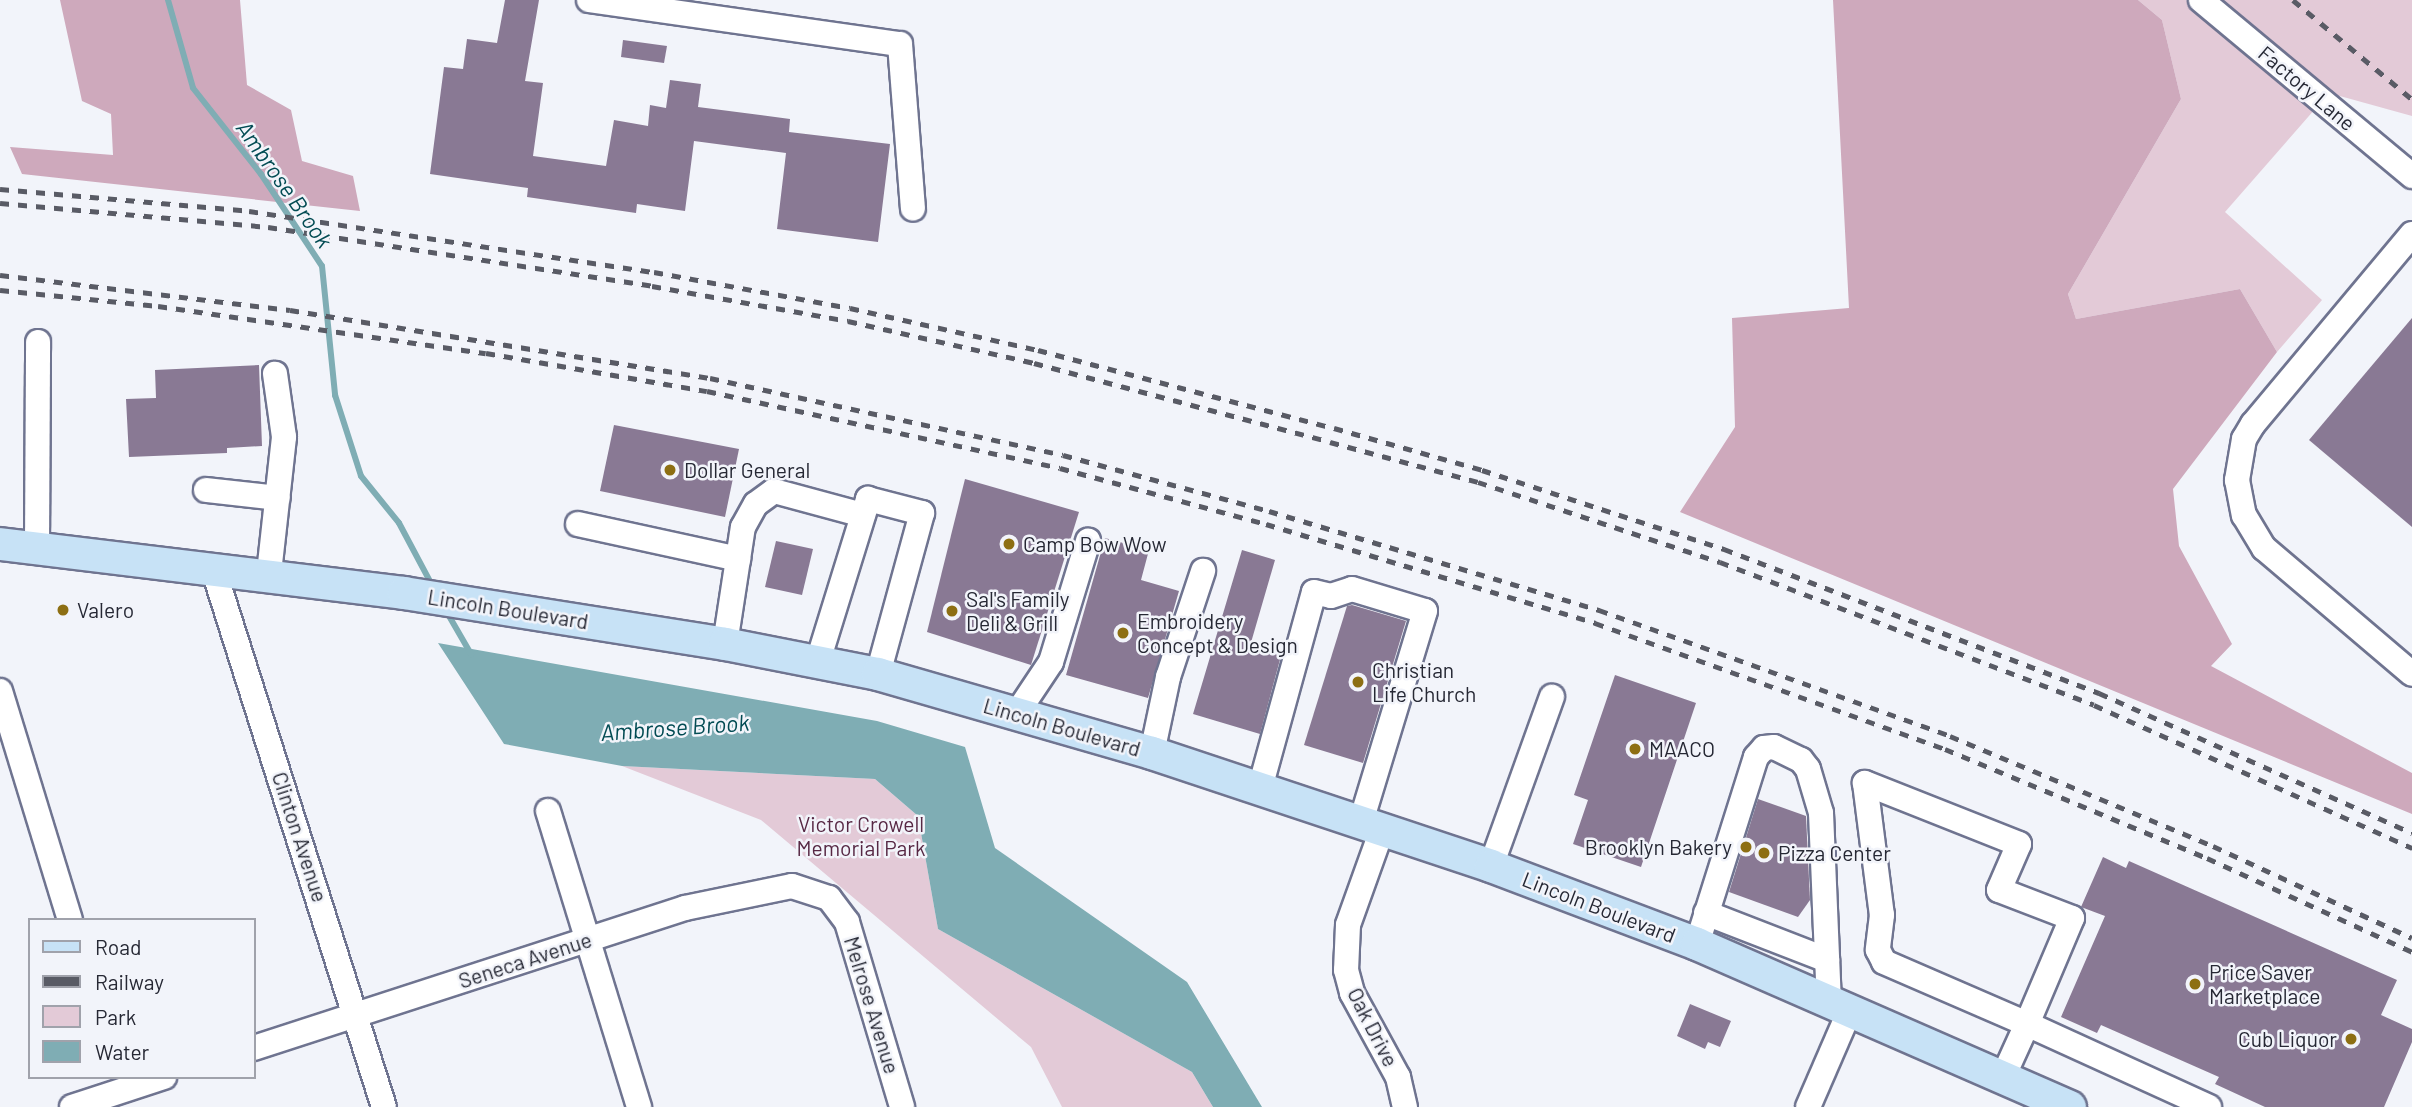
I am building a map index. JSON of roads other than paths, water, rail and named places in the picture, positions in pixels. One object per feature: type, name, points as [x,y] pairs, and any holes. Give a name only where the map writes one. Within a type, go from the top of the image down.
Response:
[{"type":"main road","name":"Lincoln Boulevard","points":[[0,544],[268,573],[479,604],[725,644],[878,674],[1152,753],[1372,824],[1490,866],[1697,944],[2064,1105]]},
{"type":"street","points":[[589,0],[900,44],[913,208]]},
{"type":"street","name":"Factory Lane","points":[[2201,0],[2412,176]]},
{"type":"street","points":[[2412,234],[2253,424],[2244,439],[2237,480],[2244,514],[2264,548],[2412,674]]},
{"type":"street","points":[[37,548],[38,342]]},
{"type":"street","points":[[268,573],[284,437],[275,374]]},
{"type":"street","points":[[206,490],[278,498]]},
{"type":"street","points":[[725,644],[743,527],[756,504],[774,491],[863,515]]},
{"type":"street","points":[[818,661],[868,499],[922,513],[878,674]]},
{"type":"street","points":[[578,524],[738,559]]},
{"type":"street","points":[[1017,713],[1051,662],[1088,541]]},
{"type":"street","name":"Clinton Avenue","points":[[213,568],[384,1107]]},
{"type":"street","points":[[1152,753],[1168,677],[1203,571]]},
{"type":"street","name":"Oak Drive","points":[[1260,788],[1314,592],[1331,596],[1352,589],[1425,611],[1380,759],[1372,824],[1348,925],[1346,970],[1352,993],[1398,1077],[1405,1107]]},
{"type":"street","points":[[0,691],[69,918]]},
{"type":"street","points":[[1490,866],[1552,697]]},
{"type":"street","points":[[1697,944],[1756,757],[1764,748],[1774,747],[1801,760],[1808,769],[1821,813],[1827,960],[1840,1005],[1808,1107]]},
{"type":"street","points":[[2003,1077],[2027,1024],[2072,918],[1999,890],[2019,845],[1865,783],[1882,915],[1878,950],[1884,962],[2027,1024],[2209,1107]]},
{"type":"street","points":[[548,811],[639,1107]]},
{"type":"street","name":"Seneca Avenue","points":[[256,1047],[685,908],[800,887]]},
{"type":"street","name":"Melrose Avenue","points":[[800,887],[829,898],[847,922],[902,1107]]},
{"type":"street","points":[[1706,913],[1827,960]]},
{"type":"street","points":[[72,1107],[158,1079]]},
{"type":"water","points":[[438,643],[877,721],[965,747],[995,848],[1187,982],[1262,1107],[1213,1107],[1192,1072],[938,929],[918,816],[875,779],[622,766],[504,744]]},
{"type":"waterway","name":"Ambrose Brook","points":[[168,0],[193,88],[261,174],[322,266],[335,395],[361,476],[399,523],[433,587]]},
{"type":"waterway","name":"Ambrose Brook","points":[[445,609],[471,654]]},
{"type":"railway","points":[[2293,0],[2412,99]]},
{"type":"railway","points":[[0,189],[249,211],[654,272],[850,308],[1038,350],[1334,428],[1482,470],[1724,549],[2099,693],[2412,833]]},
{"type":"railway","points":[[0,203],[268,227],[652,286],[848,321],[1034,363],[1330,442],[1478,482],[1720,562],[2094,705],[2412,848]]},
{"type":"railway","points":[[0,275],[290,310],[710,378],[1063,455],[1269,511],[1599,610],[1950,736],[2213,846],[2412,938]]},
{"type":"railway","points":[[0,290],[158,306],[486,353],[707,391],[1060,468],[1266,524],[1595,623],[1945,749],[2207,858],[2412,952]]},
{"type":"place","name":"Dollar General","points":[[670,470]]},
{"type":"place","name":"Camp Bow Wow","points":[[1009,544]]},
{"type":"place","name":"Valero","points":[[63,610]]},
{"type":"place","name":"Sal's Family Deli & Grill","points":[[952,611]]},
{"type":"place","name":"Embroidery Concept & Design","points":[[1123,633]]},
{"type":"place","name":"Christian Life Church","points":[[1358,682]]},
{"type":"place","name":"MAACO","points":[[1635,749]]},
{"type":"place","name":"Brooklyn Bakery","points":[[1746,847]]},
{"type":"place","name":"Pizza Center","points":[[1764,853]]},
{"type":"place","name":"Price Saver Marketplace","points":[[2195,984]]},
{"type":"place","name":"Cub Liquor","points":[[2351,1039]]},
{"type":"park label","name":"Victor Crowell Memorial Park","points":[[861,836]]}]
